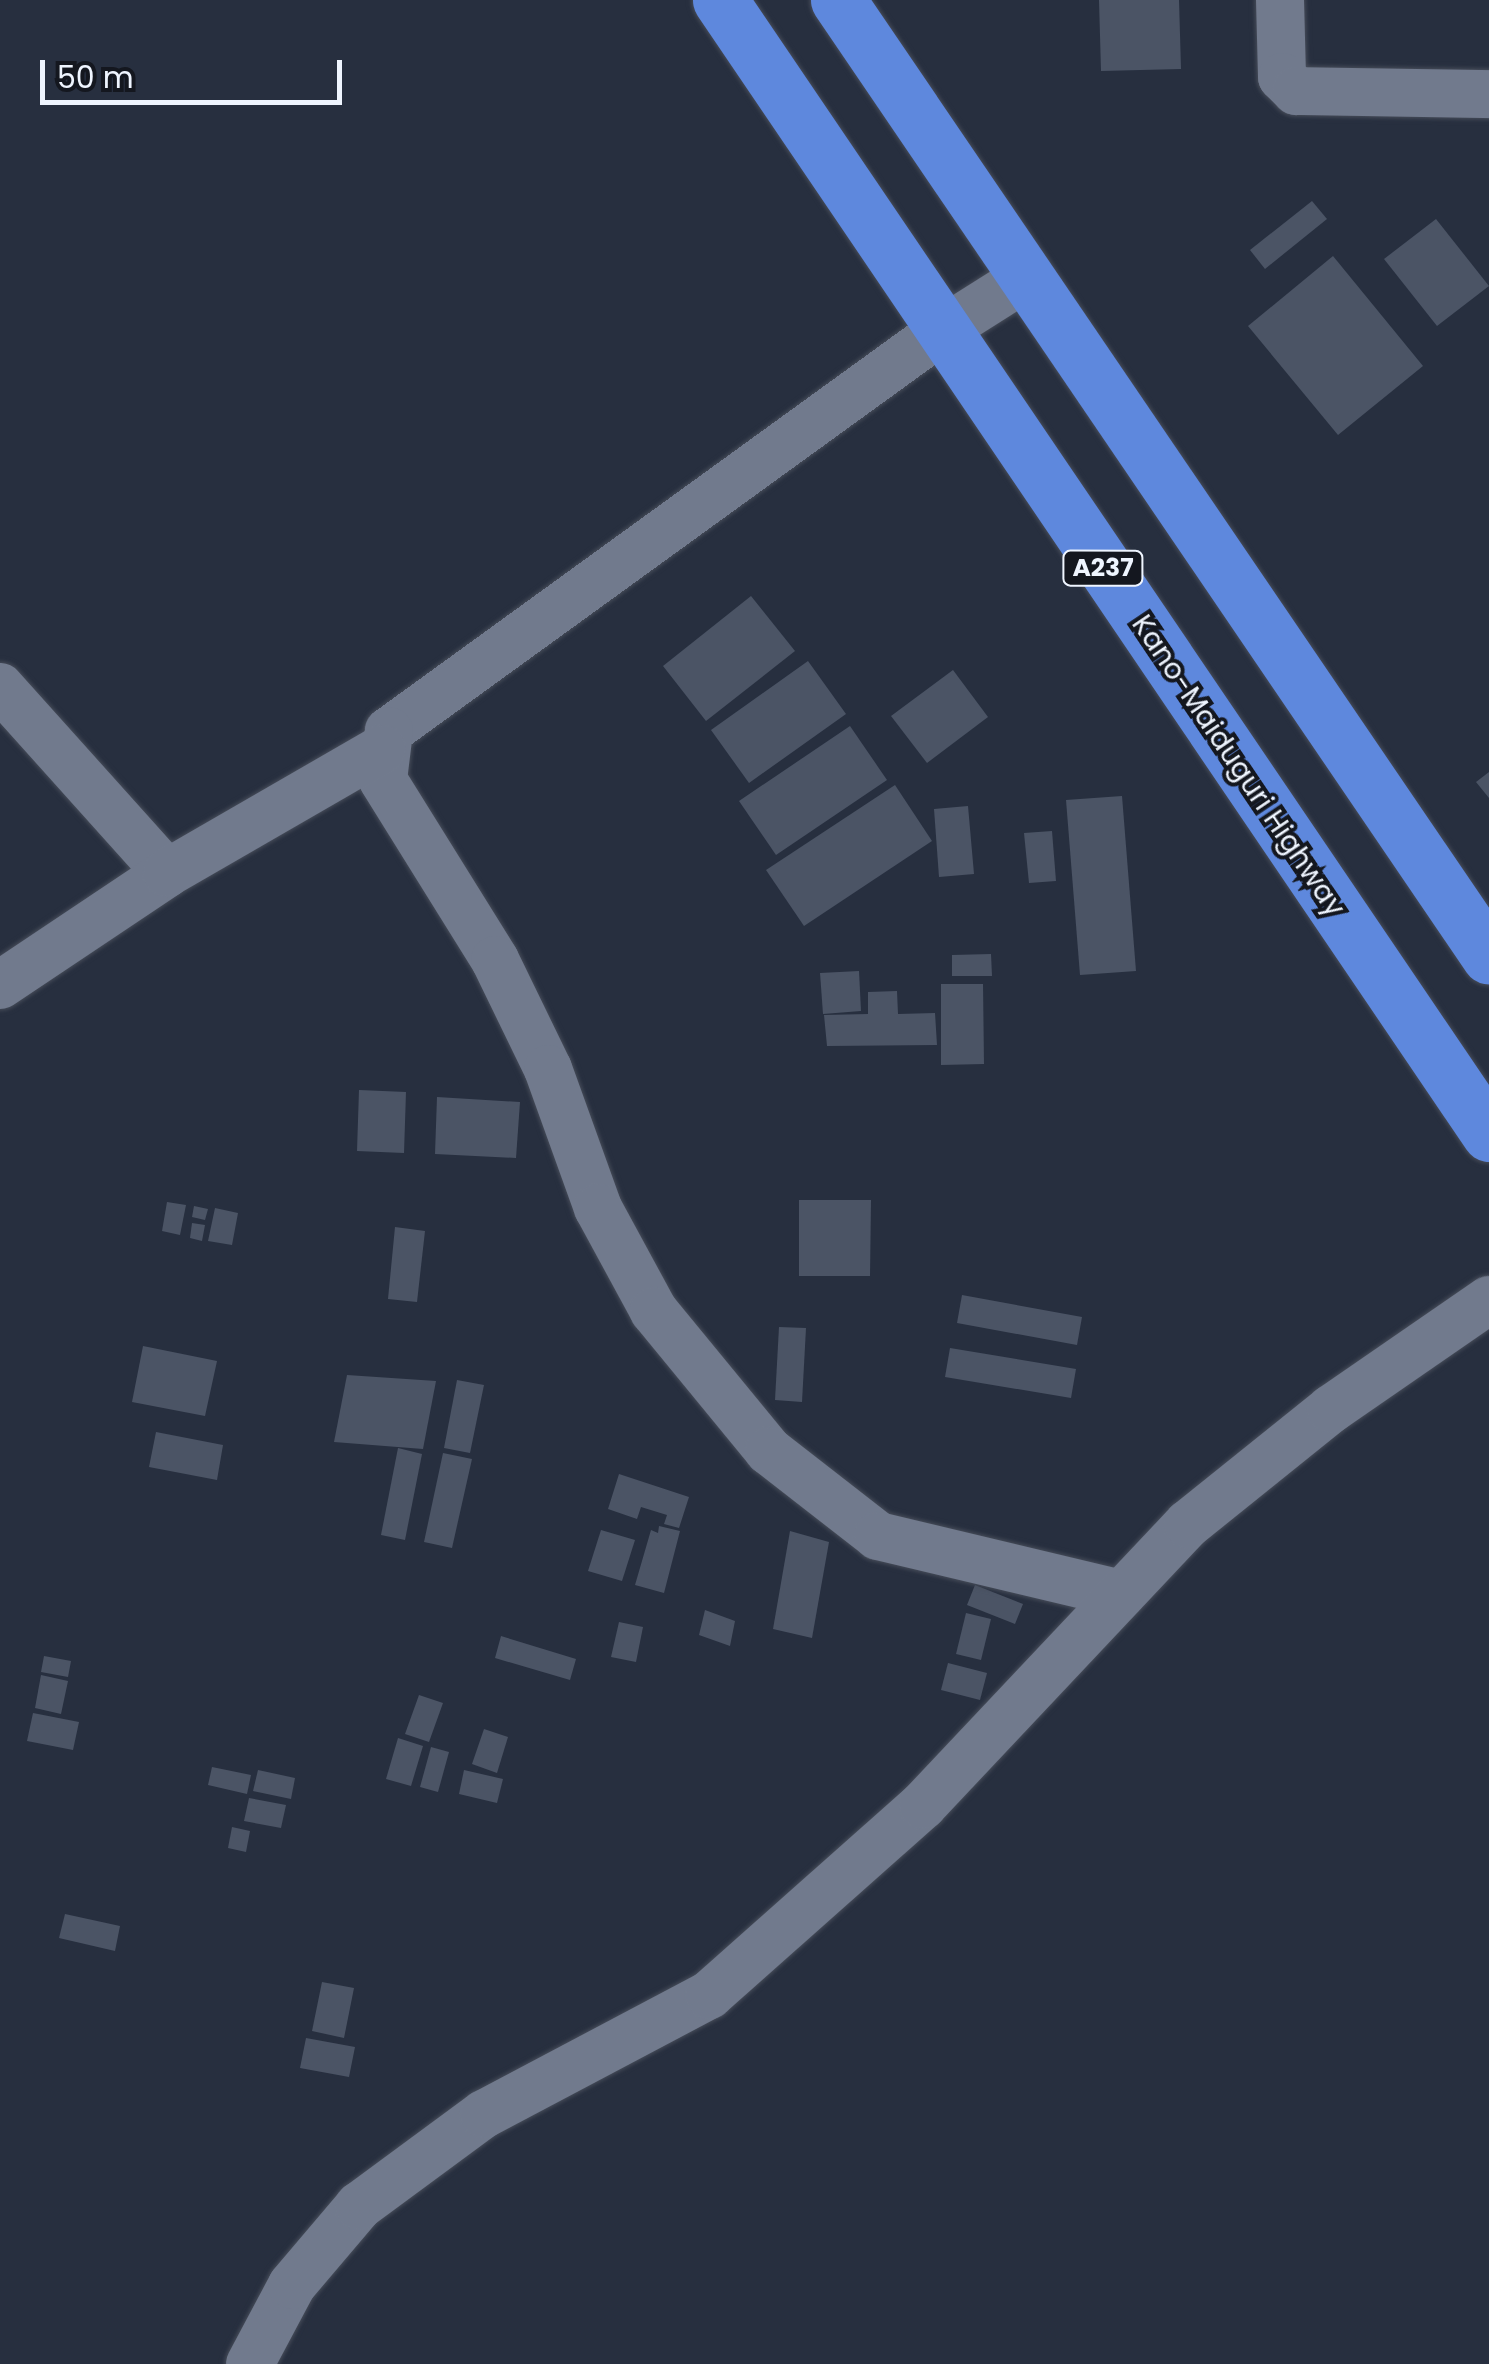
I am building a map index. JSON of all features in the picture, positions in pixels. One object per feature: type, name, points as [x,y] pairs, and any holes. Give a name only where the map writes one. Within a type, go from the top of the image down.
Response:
[{"type":"highway","name":"Kano-Maiduguri Highway","points":[[720,0],[941,332],[1489,1134]]},
{"type":"highway","points":[[838,0],[1489,957]]},
{"type":"street","points":[[1280,0],[1282,77],[1296,91],[1489,94]]},
{"type":"street","points":[[1028,276],[941,332],[389,731],[382,749],[383,780],[496,960],[548,1069],[598,1208],[654,1311],[769,1452],[878,1536],[1121,1594]]},
{"type":"street","points":[[0,688],[167,873]]},
{"type":"street","points":[[0,985],[167,873],[382,749]]},
{"type":"street","points":[[250,2364],[292,2286],[359,2206],[484,2114],[709,1995],[923,1804],[1188,1524],[1303,1432],[1489,1300]]},
{"type":"building","points":[[1099,0],[1179,0],[1181,69],[1101,71]]},
{"type":"building","points":[[1312,201],[1327,219],[1265,269],[1250,250]]},
{"type":"building","points":[[1436,219],[1489,286],[1437,326],[1384,259]]},
{"type":"building","points":[[1333,256],[1423,366],[1338,435],[1248,326]]},
{"type":"building","points":[[751,596],[795,651],[706,721],[663,666]]},
{"type":"building","points":[[808,661],[846,714],[749,783],[711,730]]},
{"type":"building","points":[[953,670],[988,717],[927,763],[891,716]]},
{"type":"building","points":[[850,726],[887,780],[776,855],[739,801]]},
{"type":"building","points":[[1489,772],[1489,798],[1476,782]]},
{"type":"building","points":[[895,785],[932,841],[804,926],[766,870]]},
{"type":"building","points":[[1122,796],[1136,971],[1080,975],[1066,800]]},
{"type":"building","points":[[968,806],[974,874],[939,877],[934,809]]},
{"type":"building","points":[[1052,831],[1056,881],[1029,883],[1024,833]]},
{"type":"building","points":[[991,954],[992,976],[952,976],[952,955]]},
{"type":"building","points":[[859,971],[861,1011],[823,1014],[820,973]]},
{"type":"building","points":[[941,984],[983,984],[984,1064],[941,1065]]},
{"type":"building","points":[[897,991],[898,1014],[935,1013],[937,1045],[827,1046],[824,1015],[868,1014],[868,992]]},
{"type":"building","points":[[359,1090],[406,1092],[404,1153],[357,1151]]},
{"type":"building","points":[[437,1097],[520,1102],[516,1158],[435,1154]]},
{"type":"building","points":[[799,1200],[871,1200],[870,1276],[799,1276]]},
{"type":"building","points":[[167,1202],[186,1205],[180,1235],[162,1231]]},
{"type":"building","points":[[194,1206],[208,1209],[205,1220],[192,1217]]},
{"type":"building","points":[[215,1208],[238,1213],[232,1245],[208,1241]]},
{"type":"building","points":[[192,1223],[205,1225],[202,1241],[190,1238]]},
{"type":"building","points":[[395,1227],[425,1231],[417,1302],[388,1299]]},
{"type":"building","points":[[962,1295],[1082,1317],[1077,1345],[957,1323]]},
{"type":"building","points":[[779,1327],[806,1328],[802,1402],[775,1400]]},
{"type":"building","points":[[143,1346],[217,1361],[205,1416],[132,1402]]},
{"type":"building","points":[[950,1348],[1076,1369],[1071,1398],[945,1377]]},
{"type":"building","points":[[347,1375],[436,1381],[423,1449],[334,1442]]},
{"type":"building","points":[[457,1380],[484,1385],[470,1453],[444,1448]]},
{"type":"building","points":[[156,1432],[223,1445],[217,1480],[149,1467]]},
{"type":"building","points":[[398,1448],[422,1454],[405,1540],[381,1535]]},
{"type":"building","points":[[443,1453],[472,1459],[452,1548],[424,1542]]},
{"type":"building","points":[[619,1474],[689,1497],[679,1528],[664,1524],[667,1515],[641,1507],[637,1519],[608,1509]]},
{"type":"building","points":[[659,1526],[680,1531],[664,1593],[635,1585],[651,1530],[658,1533]]},
{"type":"building","points":[[601,1530],[635,1540],[622,1581],[588,1571]]},
{"type":"building","points":[[790,1531],[829,1542],[812,1638],[773,1629]]},
{"type":"building","points":[[975,1585],[1023,1604],[1015,1624],[967,1605]]},
{"type":"building","points":[[705,1610],[735,1621],[730,1646],[699,1635]]},
{"type":"building","points":[[966,1613],[991,1619],[981,1660],[956,1654]]},
{"type":"building","points":[[619,1622],[643,1627],[636,1662],[611,1657]]},
{"type":"building","points":[[501,1636],[576,1659],[570,1680],[495,1658]]},
{"type":"building","points":[[44,1656],[71,1661],[68,1677],[41,1672]]},
{"type":"building","points":[[948,1663],[987,1673],[980,1700],[941,1690]]},
{"type":"building","points":[[41,1675],[68,1681],[61,1714],[35,1708]]},
{"type":"building","points":[[419,1695],[443,1703],[429,1742],[405,1734]]},
{"type":"building","points":[[33,1713],[79,1722],[73,1750],[27,1741]]},
{"type":"building","points":[[484,1729],[508,1737],[497,1773],[472,1764]]},
{"type":"building","points":[[398,1738],[423,1746],[411,1786],[386,1779]]},
{"type":"building","points":[[431,1747],[449,1752],[438,1792],[420,1787]]},
{"type":"building","points":[[212,1767],[251,1775],[247,1794],[208,1785]]},
{"type":"building","points":[[258,1770],[295,1778],[291,1799],[253,1791]]},
{"type":"building","points":[[464,1770],[503,1779],[497,1803],[459,1794]]},
{"type":"building","points":[[249,1798],[286,1805],[281,1828],[244,1821]]},
{"type":"building","points":[[232,1827],[250,1831],[246,1852],[228,1848]]},
{"type":"building","points":[[65,1914],[120,1926],[115,1951],[59,1938]]},
{"type":"building","points":[[322,1982],[354,1988],[344,2038],[312,2031]]},
{"type":"building","points":[[306,2038],[355,2047],[349,2077],[300,2068]]}]
